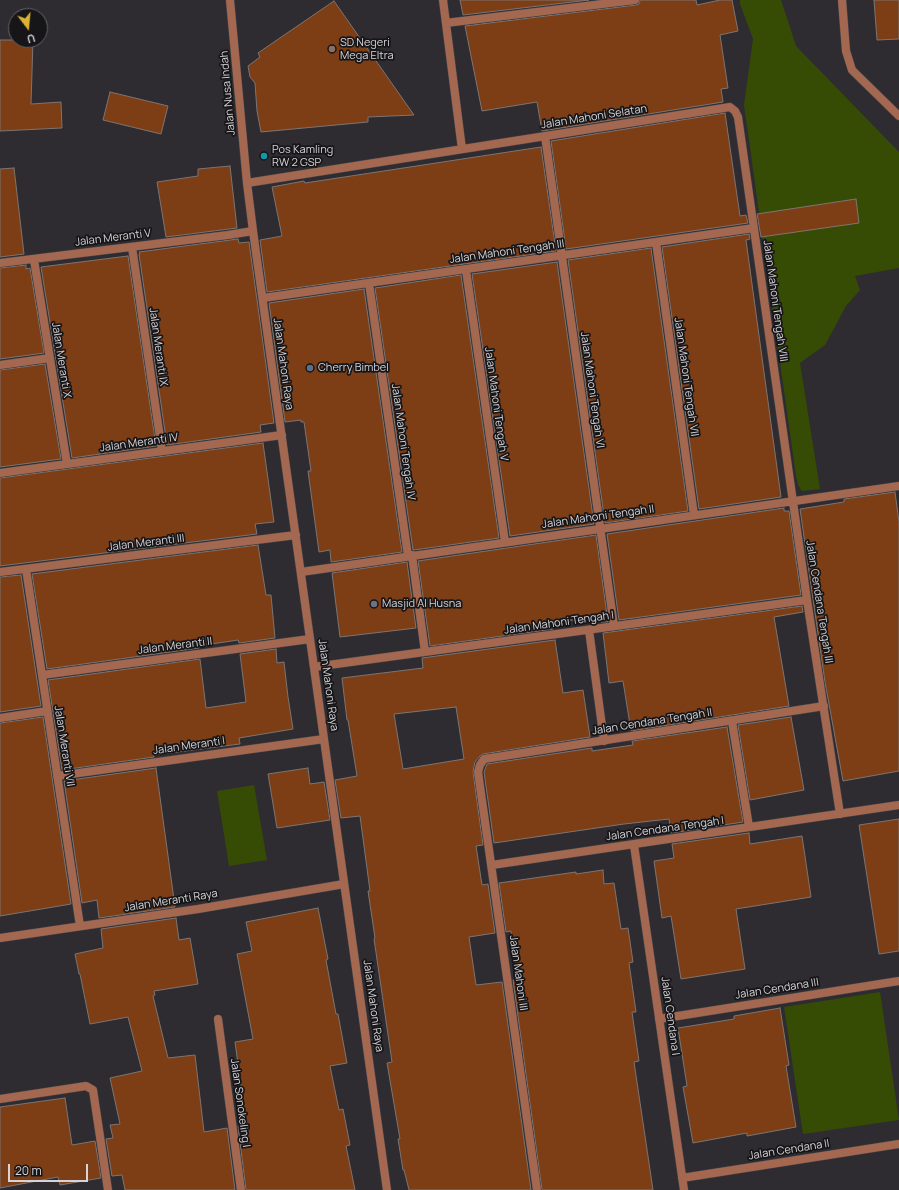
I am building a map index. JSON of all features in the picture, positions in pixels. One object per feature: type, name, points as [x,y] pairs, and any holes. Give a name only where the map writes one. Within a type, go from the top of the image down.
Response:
[{"type":"street","name":"Jalan Nusa Indah","points":[[230,0],[247,183]]},
{"type":"street","points":[[444,0],[462,149]]},
{"type":"street","points":[[446,23],[635,0]]},
{"type":"street","points":[[842,0],[846,51],[852,70],[899,116]]},
{"type":"street","name":"Jalan Mahoni Selatan","points":[[247,183],[730,107]]},
{"type":"street","name":"Jalan Mahoni Tengah VIII","points":[[730,107],[735,111],[738,117],[793,500]]},
{"type":"street","name":"Jalan Mahoni Tengah VI","points":[[545,136],[614,626]]},
{"type":"street","name":"Jalan Mahoni Raya","points":[[247,183],[387,1190]]},
{"type":"street","name":"Jalan Mahoni Tengah III","points":[[263,298],[754,228]]},
{"type":"street","name":"Jalan Meranti V","points":[[0,263],[34,260],[253,231]]},
{"type":"street","name":"Jalan Mahoni Tengah VII","points":[[656,242],[694,515]]},
{"type":"street","name":"Jalan Meranti IX","points":[[132,247],[162,451]]},
{"type":"street","name":"Jalan Meranti X","points":[[34,260],[67,464]]},
{"type":"street","name":"Jalan Mahoni Tengah V","points":[[466,270],[505,542]]},
{"type":"street","name":"Jalan Mahoni Tengah IV","points":[[369,283],[425,652]]},
{"type":"street","points":[[0,365],[50,358]]},
{"type":"street","name":"Jalan Meranti IV","points":[[0,473],[282,435]]},
{"type":"street","name":"Jalan Mahoni Tengah II","points":[[301,572],[793,500],[899,486]]},
{"type":"street","name":"Jalan Cendana Tengah III","points":[[793,500],[840,814]]},
{"type":"street","name":"Jalan Meranti III","points":[[0,572],[296,535]]},
{"type":"street","name":"Jalan Meranti VII","points":[[26,569],[80,926]]},
{"type":"street","name":"Jalan Mahoni Tengah I","points":[[314,667],[807,600]]},
{"type":"street","points":[[589,630],[604,741]]},
{"type":"street","name":"Jalan Meranti II","points":[[42,675],[310,639]]},
{"type":"street","name":"Jalan Cendana Tengah II","points":[[484,759],[824,706]]},
{"type":"street","points":[[0,718],[47,711]]},
{"type":"street","points":[[732,721],[749,827]]},
{"type":"street","name":"Jalan Meranti I","points":[[57,776],[324,739]]},
{"type":"street","name":"Jalan Mahoni III","points":[[484,759],[478,772],[537,1190]]},
{"type":"street","name":"Jalan Cendana Tengah I","points":[[492,865],[899,805]]},
{"type":"street","name":"Jalan Cendana I","points":[[634,845],[684,1190]]},
{"type":"street","name":"Jalan Meranti Raya","points":[[0,938],[198,909],[344,884]]},
{"type":"street","name":"Jalan Cendana III","points":[[659,1020],[899,981]]},
{"type":"street","name":"Jalan Sonokeling I","points":[[218,1019],[241,1190]]},
{"type":"street","points":[[0,1099],[86,1086],[93,1090],[108,1190]]},
{"type":"street","name":"Jalan Cendana II","points":[[682,1178],[899,1144]]},
{"type":"green space","points":[[740,0],[781,0],[796,46],[899,152],[899,268],[855,276],[860,290],[846,306],[825,345],[800,363],[820,489],[802,491],[798,485],[796,476],[744,105],[753,39],[740,4]]},
{"type":"green space","points":[[254,785],[267,860],[229,866],[217,791]]},
{"type":"green space","points":[[880,992],[899,1120],[803,1134],[784,1007]]},
{"type":"building","points":[[460,0],[589,0],[463,15]]},
{"type":"building","points":[[640,0],[696,0],[697,5],[720,0],[732,0],[738,31],[720,35],[728,88],[721,89],[723,102],[542,131],[537,102],[482,111],[465,26],[636,5],[639,4]]},
{"type":"building","points":[[874,0],[899,0],[899,39],[877,40]]},
{"type":"building","points":[[334,1],[414,115],[368,117],[368,122],[261,132],[257,111],[255,83],[250,77],[248,66],[260,57],[258,53]]},
{"type":"building","points":[[0,40],[8,40],[8,48],[33,48],[31,104],[61,102],[62,128],[0,131]]},
{"type":"building","points":[[110,92],[168,106],[161,134],[103,120]]},
{"type":"building","points":[[725,113],[740,216],[746,215],[748,223],[566,249],[551,141]]},
{"type":"building","points":[[541,147],[556,251],[267,292],[260,240],[282,236],[272,187],[304,181],[305,183]]},
{"type":"building","points":[[230,166],[237,228],[166,237],[157,182],[198,176],[198,169]]},
{"type":"building","points":[[14,168],[24,254],[0,257],[0,169]]},
{"type":"building","points":[[856,199],[859,223],[761,237],[757,214]]},
{"type":"building","points":[[749,234],[750,239],[746,240],[781,497],[699,509],[662,247]]},
{"type":"building","points":[[238,239],[239,243],[249,242],[274,423],[260,425],[261,432],[167,445],[139,252]]},
{"type":"building","points":[[651,248],[688,511],[605,523],[568,260]]},
{"type":"building","points":[[128,256],[156,446],[72,458],[41,267]]},
{"type":"building","points":[[557,262],[594,524],[510,536],[472,274]]},
{"type":"building","points":[[26,265],[26,269],[30,268],[44,353],[0,359],[0,268]]},
{"type":"building","points":[[461,275],[499,538],[413,550],[375,288]]},
{"type":"building","points":[[364,289],[402,552],[331,562],[330,550],[319,552],[308,471],[311,471],[304,422],[301,422],[301,420],[285,422],[269,303]]},
{"type":"building","points":[[45,364],[61,459],[0,467],[0,370]]},
{"type":"building","points":[[263,443],[274,522],[255,524],[257,534],[0,566],[0,478]]},
{"type":"building","points":[[895,492],[899,522],[899,771],[843,781],[825,682],[800,509],[844,502],[844,499]]},
{"type":"building","points":[[784,508],[784,511],[789,511],[801,595],[619,620],[607,534]]},
{"type":"building","points":[[596,535],[608,622],[601,622],[601,616],[552,623],[553,629],[430,646],[418,561]]},
{"type":"building","points":[[258,545],[266,595],[271,595],[275,638],[239,643],[238,640],[198,646],[199,648],[47,669],[32,574]]},
{"type":"building","name":"Masjid Al Husna","points":[[407,562],[416,628],[340,637],[332,573]]},
{"type":"building","points":[[21,575],[41,706],[0,712],[0,577]]},
{"type":"building","points":[[802,606],[803,612],[774,617],[789,706],[631,731],[623,681],[609,683],[603,633]]},
{"type":"building","points":[[555,640],[563,693],[583,690],[590,737],[483,754],[475,762],[473,772],[483,845],[476,846],[482,885],[488,884],[495,933],[469,937],[476,985],[502,982],[531,1190],[409,1190],[403,1170],[398,1139],[400,1139],[387,1063],[392,1062],[374,939],[368,891],[370,891],[360,816],[341,818],[335,780],[357,776],[347,720],[342,678],[423,668],[422,658]],"holes":[[[456,707],[464,759],[403,769],[394,714]]]},
{"type":"building","points":[[276,649],[277,663],[284,662],[293,729],[239,738],[240,744],[154,755],[154,757],[62,770],[48,680],[200,659],[206,708],[246,702],[240,654]]},
{"type":"building","points":[[43,717],[71,904],[0,916],[0,723]]},
{"type":"building","points":[[791,717],[804,790],[750,800],[738,725]]},
{"type":"building","points":[[727,727],[743,822],[671,833],[669,819],[494,843],[484,772],[487,764],[592,748],[592,751],[633,745],[632,741]]},
{"type":"building","points":[[156,768],[175,907],[99,918],[97,900],[82,903],[64,781]]},
{"type":"building","points":[[308,768],[310,784],[324,782],[330,820],[277,828],[268,774]]},
{"type":"building","points":[[899,819],[899,951],[879,954],[859,825]]},
{"type":"building","points":[[749,833],[750,844],[802,836],[811,897],[736,909],[745,969],[681,979],[671,916],[662,918],[654,861],[674,858],[672,844]]},
{"type":"building","points":[[603,870],[604,884],[614,883],[621,929],[628,928],[633,962],[629,963],[636,1012],[632,1012],[639,1061],[634,1062],[653,1190],[542,1190],[513,980],[518,980],[511,931],[506,932],[499,883],[576,872],[576,874]]},
{"type":"building","points":[[318,908],[328,959],[326,960],[336,1014],[338,1014],[347,1063],[330,1066],[339,1110],[343,1109],[350,1145],[346,1146],[355,1190],[246,1190],[238,1126],[246,1124],[235,1042],[253,1039],[237,954],[252,951],[246,922]]},
{"type":"building","points":[[176,918],[179,940],[190,938],[198,984],[154,991],[155,995],[153,996],[168,1058],[195,1055],[204,1132],[227,1128],[235,1190],[125,1190],[122,1175],[112,1176],[106,1139],[113,1138],[110,1125],[120,1124],[110,1078],[142,1071],[128,1017],[90,1024],[75,954],[103,948],[101,929]]},
{"type":"building","points":[[780,1008],[789,1065],[786,1066],[796,1127],[747,1136],[747,1133],[693,1143],[683,1087],[687,1086],[678,1028],[734,1019],[734,1016]]},
{"type":"building","points":[[65,1098],[72,1145],[95,1141],[101,1178],[60,1185],[58,1177],[0,1188],[0,1107]]},
{"type":"place","name":"SD Negeri Mega Eltra","points":[[332,49]]},
{"type":"place","name":"Pos Kamling RW 2 GSP","points":[[264,156]]},
{"type":"place","name":"Cherry Bimbel","points":[[310,368]]},
{"type":"place","name":"Masjid Al Husna","points":[[374,604]]}]
